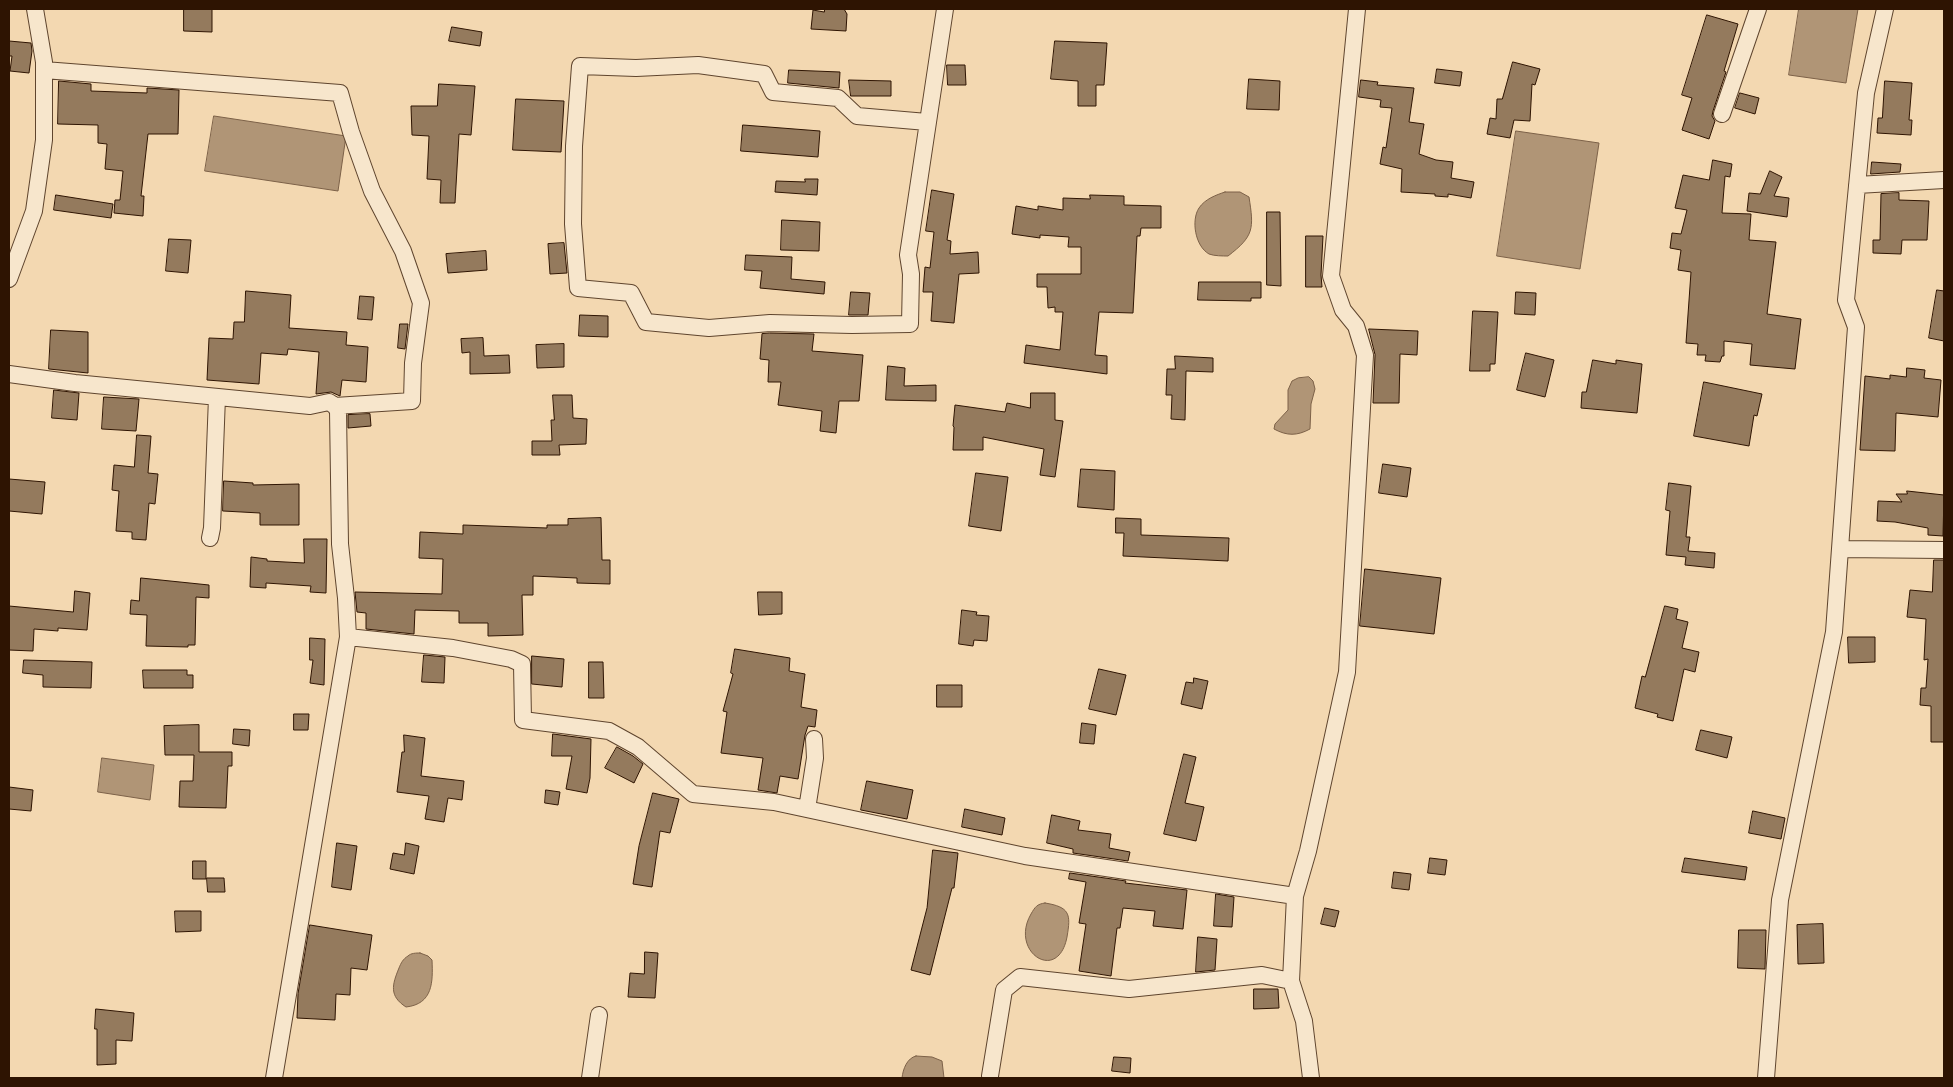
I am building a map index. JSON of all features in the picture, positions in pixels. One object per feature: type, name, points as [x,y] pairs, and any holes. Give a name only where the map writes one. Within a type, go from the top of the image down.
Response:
[{"type":"street","points":[[9,279],[34,211],[44,140],[44,70],[35,9]]},
{"type":"street","points":[[927,122],[856,116],[838,98],[773,92],[764,74],[698,66],[636,68],[580,66],[574,146],[573,224],[578,288],[631,293],[646,322],[709,328],[770,323],[910,324],[911,274],[908,255],[945,9]]},
{"type":"street","points":[[1311,1078],[1304,1022],[1291,981],[1295,896],[1308,851],[1347,672],[1365,355],[1356,326],[1343,310],[1330,276],[1357,9]]},
{"type":"street","points":[[1722,114],[1758,9]]},
{"type":"street","points":[[1766,1078],[1780,900],[1834,632],[1856,327],[1846,300],[1866,93],[1885,9]]},
{"type":"street","points":[[44,70],[340,93],[351,132],[372,191],[403,251],[421,303],[413,363],[412,401],[335,406]]},
{"type":"street","points":[[1857,185],[1944,180]]},
{"type":"street","points":[[9,374],[75,383],[310,406],[329,402],[338,411],[340,544],[348,637],[274,1078]]},
{"type":"street","points":[[210,538],[212,528],[217,397]]},
{"type":"street","points":[[1840,549],[1944,550]]},
{"type":"street","points":[[348,637],[453,648],[511,659],[522,664],[523,720],[609,731],[638,747],[693,794],[774,802],[1025,856],[1295,896]]},
{"type":"street","points":[[807,810],[815,758],[814,739]]},
{"type":"street","points":[[990,1076],[1004,990],[1020,977],[1129,989],[1262,975],[1291,981]]},
{"type":"street","points":[[590,1078],[599,1015]]},
{"type":"shaded area","points":[[1799,9],[1858,9],[1846,83],[1789,75]]},
{"type":"shaded area","points":[[214,116],[346,136],[338,191],[205,171]]},
{"type":"shaded area","points":[[1516,131],[1599,143],[1580,269],[1497,256]]},
{"type":"shaded area","points":[[1225,192],[1240,192],[1249,197],[1250,231],[1243,243],[1228,256],[1213,255],[1209,254],[1200,245],[1196,233],[1195,219],[1199,208],[1204,202]]},
{"type":"shaded area","points":[[1309,377],[1313,381],[1315,389],[1311,404],[1310,429],[1292,434],[1274,429],[1275,424],[1288,410],[1288,390],[1292,381],[1298,378]]},
{"type":"shaded area","points":[[102,758],[154,765],[150,800],[98,792]]},
{"type":"shaded area","points":[[1045,903],[1064,909],[1069,923],[1062,951],[1054,959],[1046,960],[1037,957],[1030,950],[1026,940],[1026,928],[1031,914],[1040,904]]},
{"type":"shaded area","points":[[420,953],[432,960],[431,984],[426,997],[422,1001],[406,1007],[394,994],[395,980],[405,958],[412,954]]},
{"type":"shaded area","points":[[916,1056],[932,1057],[942,1061],[944,1078],[902,1078],[906,1064]]},
{"type":"building","points":[[184,9],[212,9],[212,32],[184,31]]},
{"type":"building","points":[[825,9],[844,9],[847,14],[846,31],[811,29],[813,10],[824,12]]},
{"type":"building","points":[[1707,15],[1738,24],[1724,71],[1726,72],[1713,111],[1712,116],[1715,121],[1709,139],[1682,130],[1692,98],[1682,95]]},
{"type":"building","points":[[452,27],[482,32],[480,46],[449,41]]},
{"type":"building","points":[[9,41],[31,43],[32,51],[29,73],[10,71],[12,56],[9,56]]},
{"type":"building","points":[[1055,41],[1107,43],[1104,85],[1096,85],[1096,106],[1078,106],[1078,81],[1051,79]]},
{"type":"building","points":[[1513,62],[1540,69],[1535,85],[1532,84],[1530,121],[1514,120],[1510,138],[1487,134],[1490,118],[1496,119],[1497,99],[1502,99]]},
{"type":"building","points":[[947,65],[965,65],[966,85],[948,85]]},
{"type":"building","points":[[1437,69],[1462,72],[1460,86],[1435,83]]},
{"type":"building","points":[[789,70],[840,72],[839,88],[788,83]]},
{"type":"building","points":[[1249,79],[1280,81],[1279,110],[1247,109]]},
{"type":"building","points":[[849,80],[891,81],[891,96],[851,96]]},
{"type":"building","points":[[1361,80],[1378,82],[1377,85],[1414,88],[1409,122],[1424,124],[1419,154],[1436,160],[1453,162],[1451,178],[1474,182],[1471,198],[1448,194],[1448,197],[1435,196],[1435,194],[1401,192],[1402,169],[1380,164],[1383,147],[1386,148],[1392,108],[1380,107],[1381,100],[1359,97]]},
{"type":"building","points":[[59,81],[91,84],[91,91],[147,93],[147,88],[179,90],[178,134],[148,134],[141,196],[144,196],[143,216],[114,213],[115,200],[120,200],[123,171],[105,169],[107,144],[98,143],[98,125],[58,124]]},
{"type":"building","points":[[1885,81],[1912,83],[1909,120],[1912,120],[1911,135],[1877,133],[1878,118],[1882,118]]},
{"type":"building","points":[[439,84],[475,86],[471,135],[459,134],[455,203],[440,203],[441,180],[427,179],[429,136],[412,135],[411,106],[437,106]]},
{"type":"building","points":[[1740,93],[1759,98],[1755,114],[1735,108]]},
{"type":"building","points":[[516,99],[564,101],[561,152],[513,150]]},
{"type":"building","points":[[743,125],[820,131],[818,157],[741,151]]},
{"type":"building","points":[[1713,160],[1732,164],[1730,177],[1725,176],[1722,213],[1751,214],[1749,240],[1776,242],[1767,314],[1801,319],[1795,369],[1750,365],[1752,344],[1724,341],[1724,356],[1722,356],[1720,362],[1705,361],[1706,355],[1697,355],[1698,344],[1686,343],[1691,272],[1678,270],[1681,250],[1670,248],[1672,233],[1681,234],[1687,210],[1675,208],[1683,175],[1709,180]]},
{"type":"building","points":[[1872,162],[1901,164],[1900,172],[1871,174]]},
{"type":"building","points":[[1770,171],[1782,177],[1774,196],[1789,198],[1787,217],[1747,211],[1749,193],[1760,194]]},
{"type":"building","points":[[805,179],[818,179],[817,195],[775,192],[776,181],[805,182]]},
{"type":"building","points":[[932,190],[954,194],[947,240],[951,241],[950,254],[978,252],[979,273],[959,274],[954,323],[931,321],[933,292],[923,292],[925,267],[930,268],[934,232],[926,231]]},
{"type":"building","points":[[1899,193],[1899,200],[1929,201],[1927,240],[1902,240],[1901,254],[1873,253],[1873,240],[1880,240],[1881,194]]},
{"type":"building","points":[[56,195],[113,204],[111,218],[54,210]]},
{"type":"building","points":[[1090,195],[1124,196],[1124,205],[1161,206],[1161,228],[1141,228],[1140,236],[1137,236],[1133,313],[1099,312],[1095,355],[1107,356],[1107,374],[1024,363],[1026,345],[1060,350],[1063,312],[1055,312],[1055,307],[1048,308],[1047,287],[1037,287],[1037,274],[1081,274],[1081,247],[1068,247],[1069,237],[1040,235],[1040,238],[1012,234],[1016,206],[1038,210],[1038,206],[1063,210],[1063,198],[1090,199]]},
{"type":"building","points":[[1267,212],[1280,212],[1281,286],[1267,285]]},
{"type":"building","points":[[782,220],[820,222],[819,251],[781,250]]},
{"type":"building","points":[[1306,236],[1323,236],[1322,287],[1306,287]]},
{"type":"building","points":[[169,239],[191,240],[188,273],[166,271]]},
{"type":"building","points":[[564,243],[567,273],[550,274],[548,244]]},
{"type":"building","points":[[486,251],[487,270],[448,273],[446,254]]},
{"type":"building","points":[[746,255],[792,257],[791,279],[825,282],[824,294],[760,288],[762,271],[745,270]]},
{"type":"building","points":[[1199,282],[1261,282],[1261,298],[1251,298],[1251,301],[1198,300]]},
{"type":"building","points":[[1937,290],[1944,291],[1944,341],[1929,338]]},
{"type":"building","points":[[246,291],[291,295],[289,328],[347,332],[346,345],[368,347],[366,382],[342,380],[340,396],[331,392],[316,394],[319,352],[288,349],[287,355],[261,353],[259,384],[207,380],[209,338],[233,339],[234,322],[244,322]]},
{"type":"building","points":[[851,292],[870,293],[868,315],[849,315]]},
{"type":"building","points":[[1516,292],[1536,293],[1535,315],[1515,314]]},
{"type":"building","points":[[360,296],[374,297],[372,320],[358,319]]},
{"type":"building","points":[[1473,311],[1498,312],[1495,364],[1490,364],[1490,371],[1470,371]]},
{"type":"building","points":[[580,315],[608,316],[608,337],[579,336]]},
{"type":"building","points":[[400,324],[408,324],[405,349],[398,348]]},
{"type":"building","points":[[1369,329],[1418,331],[1417,355],[1400,354],[1399,403],[1373,403],[1375,355]]},
{"type":"building","points":[[51,330],[88,332],[88,373],[49,369]]},
{"type":"building","points":[[762,334],[814,334],[812,351],[863,355],[859,401],[839,401],[836,433],[820,431],[822,411],[778,405],[781,382],[768,382],[769,360],[760,359]]},
{"type":"building","points":[[483,338],[484,356],[509,355],[510,373],[470,374],[470,352],[462,353],[461,339]]},
{"type":"building","points":[[564,344],[564,367],[537,368],[536,345]]},
{"type":"building","points":[[1526,353],[1554,360],[1545,397],[1517,390]]},
{"type":"building","points":[[1175,356],[1213,358],[1213,372],[1186,371],[1185,420],[1171,419],[1172,395],[1166,395],[1167,369],[1175,369]]},
{"type":"building","points":[[1593,360],[1616,364],[1616,360],[1642,364],[1637,413],[1581,408],[1582,392],[1586,392]]},
{"type":"building","points":[[888,366],[905,368],[904,386],[936,385],[936,401],[886,400]]},
{"type":"building","points":[[1907,368],[1925,370],[1924,378],[1941,380],[1938,417],[1896,413],[1895,451],[1860,450],[1865,376],[1890,379],[1890,375],[1906,377]]},
{"type":"building","points":[[1704,382],[1762,394],[1757,416],[1754,415],[1749,446],[1694,436]]},
{"type":"building","points":[[54,390],[79,393],[77,420],[52,418]]},
{"type":"building","points":[[1031,393],[1055,393],[1055,420],[1063,421],[1055,477],[1040,475],[1044,449],[983,437],[983,450],[953,450],[955,405],[1005,412],[1007,403],[1030,408]]},
{"type":"building","points":[[553,395],[572,395],[573,418],[587,419],[586,444],[559,445],[560,455],[532,455],[532,441],[552,441],[551,420],[554,420]]},
{"type":"building","points":[[104,397],[139,399],[136,431],[102,429]]},
{"type":"building","points":[[370,414],[371,426],[348,428],[348,415]]},
{"type":"building","points":[[137,435],[151,436],[148,473],[158,474],[155,504],[149,503],[146,540],[132,539],[132,532],[116,531],[119,491],[112,490],[114,465],[134,467]]},
{"type":"building","points":[[1383,464],[1411,468],[1407,497],[1379,493]]},
{"type":"building","points":[[1081,469],[1115,471],[1114,510],[1078,507]]},
{"type":"building","points":[[976,473],[1008,477],[1001,531],[969,526]]},
{"type":"building","points":[[9,479],[45,482],[42,514],[9,511]]},
{"type":"building","points":[[224,481],[253,483],[253,485],[299,484],[299,525],[260,525],[260,513],[223,511]]},
{"type":"building","points":[[1669,483],[1691,486],[1686,537],[1690,537],[1688,551],[1715,553],[1714,568],[1685,565],[1686,557],[1666,555],[1670,511],[1666,510]]},
{"type":"building","points":[[1907,491],[1944,495],[1943,536],[1928,535],[1928,528],[1877,521],[1878,501],[1902,502],[1896,494],[1907,494]]},
{"type":"building","points":[[601,518],[602,560],[610,560],[610,584],[577,583],[577,578],[533,576],[533,595],[522,595],[523,635],[488,636],[488,623],[459,623],[459,611],[415,610],[414,634],[366,629],[366,613],[357,612],[355,592],[442,594],[443,559],[419,558],[420,532],[463,534],[463,525],[547,528],[547,525],[568,525],[568,519]]},
{"type":"building","points":[[1116,518],[1141,519],[1141,535],[1229,538],[1228,561],[1123,556],[1124,533],[1116,533]]},
{"type":"building","points":[[304,539],[327,539],[326,593],[310,592],[311,586],[266,583],[266,588],[250,587],[251,557],[267,559],[267,561],[304,563]]},
{"type":"building","points":[[1934,560],[1944,560],[1944,742],[1931,742],[1931,706],[1920,705],[1921,688],[1926,688],[1928,659],[1924,660],[1926,619],[1907,617],[1910,590],[1932,592]]},
{"type":"building","points":[[1365,569],[1441,578],[1434,634],[1360,626]]},
{"type":"building","points":[[141,578],[209,585],[209,598],[196,597],[195,645],[188,645],[188,647],[146,646],[147,615],[130,614],[131,600],[139,601]]},
{"type":"building","points":[[75,591],[90,593],[87,630],[58,628],[58,631],[34,629],[33,651],[9,650],[9,606],[73,612]]},
{"type":"building","points":[[758,592],[782,592],[782,614],[759,615]]},
{"type":"building","points":[[1665,606],[1678,609],[1676,619],[1688,622],[1682,648],[1699,652],[1695,672],[1684,669],[1673,721],[1657,717],[1658,714],[1635,708],[1642,676],[1645,677]]},
{"type":"building","points":[[962,610],[977,612],[976,615],[989,616],[987,641],[974,640],[973,646],[959,644]]},
{"type":"building","points":[[1848,637],[1875,637],[1875,662],[1849,663]]},
{"type":"building","points":[[310,638],[325,639],[324,685],[310,683],[313,660],[310,660]]},
{"type":"building","points":[[735,649],[790,658],[789,671],[805,674],[801,707],[817,710],[815,727],[808,726],[805,735],[798,779],[780,776],[777,793],[758,790],[763,758],[721,753],[727,712],[723,711],[733,674],[731,673]]},
{"type":"building","points":[[424,655],[445,657],[444,683],[422,682]]},
{"type":"building","points":[[532,656],[564,659],[562,687],[532,684]]},
{"type":"building","points":[[24,660],[92,662],[91,688],[43,687],[43,675],[23,673]]},
{"type":"building","points":[[589,662],[603,662],[604,698],[589,698]]},
{"type":"building","points":[[1099,669],[1126,675],[1116,715],[1089,709]]},
{"type":"building","points":[[143,670],[187,670],[187,675],[193,675],[193,688],[144,688]]},
{"type":"building","points":[[1194,678],[1208,681],[1202,709],[1181,704],[1186,682],[1193,683]]},
{"type":"building","points":[[937,685],[962,685],[962,707],[937,707]]},
{"type":"building","points":[[294,714],[309,714],[308,730],[294,730]]},
{"type":"building","points":[[1082,723],[1096,725],[1094,744],[1080,743]]},
{"type":"building","points":[[199,725],[199,752],[232,752],[232,766],[228,766],[226,808],[179,807],[180,781],[193,781],[194,755],[165,755],[164,726]]},
{"type":"building","points":[[234,729],[250,730],[249,746],[233,744]]},
{"type":"building","points":[[1701,730],[1732,737],[1727,758],[1696,750]]},
{"type":"building","points":[[553,734],[591,739],[590,778],[587,793],[566,789],[572,756],[552,756]]},
{"type":"building","points":[[404,735],[425,738],[421,776],[464,781],[462,800],[448,798],[444,822],[425,819],[429,796],[397,792],[402,752],[404,752]]},
{"type":"building","points":[[617,747],[643,764],[634,783],[605,768]]},
{"type":"building","points":[[1184,754],[1196,757],[1185,803],[1204,807],[1196,841],[1164,834]]},
{"type":"building","points":[[867,781],[913,790],[907,819],[861,810]]},
{"type":"building","points":[[9,787],[33,790],[31,811],[9,809]]},
{"type":"building","points":[[546,790],[560,792],[558,805],[545,803]]},
{"type":"building","points":[[653,793],[679,799],[670,833],[660,831],[652,887],[633,884],[639,846]]},
{"type":"building","points":[[965,809],[1005,818],[1002,835],[962,827]]},
{"type":"building","points":[[1753,811],[1785,818],[1781,839],[1749,833]]},
{"type":"building","points":[[1052,815],[1080,821],[1078,830],[1111,834],[1109,848],[1130,852],[1128,861],[1073,853],[1073,849],[1047,843]]},
{"type":"building","points":[[337,843],[357,846],[351,890],[332,887]]},
{"type":"building","points":[[406,843],[419,846],[414,874],[390,869],[393,853],[404,855]]},
{"type":"building","points":[[933,850],[958,853],[954,888],[952,888],[930,975],[911,970],[927,908]]},
{"type":"building","points":[[1430,858],[1447,860],[1445,875],[1428,873]]},
{"type":"building","points":[[1685,858],[1747,867],[1745,880],[1682,872]]},
{"type":"building","points":[[193,861],[206,861],[206,879],[193,879]]},
{"type":"building","points":[[1394,872],[1411,874],[1409,890],[1392,888]]},
{"type":"building","points":[[1070,873],[1126,881],[1125,883],[1187,890],[1183,929],[1153,926],[1155,911],[1123,908],[1120,928],[1117,928],[1111,976],[1079,971],[1086,924],[1079,923],[1086,882],[1069,879]]},
{"type":"building","points":[[207,878],[224,878],[225,892],[208,892]]},
{"type":"building","points":[[1216,894],[1234,897],[1232,927],[1214,926]]},
{"type":"building","points":[[1325,908],[1339,911],[1335,927],[1321,924]]},
{"type":"building","points":[[175,911],[201,911],[201,931],[176,932]]},
{"type":"building","points":[[1823,924],[1824,963],[1798,964],[1797,925]]},
{"type":"building","points":[[310,925],[372,935],[367,970],[351,968],[350,995],[336,994],[335,1020],[297,1018],[298,994]]},
{"type":"building","points":[[1739,930],[1766,930],[1765,969],[1738,968]]},
{"type":"building","points":[[1198,937],[1217,939],[1215,970],[1196,972]]},
{"type":"building","points":[[645,952],[658,953],[655,998],[628,997],[630,973],[644,974]]},
{"type":"building","points":[[1254,989],[1278,989],[1279,1008],[1254,1009]]},
{"type":"building","points":[[96,1009],[134,1013],[132,1041],[116,1040],[116,1064],[97,1065]]},
{"type":"building","points":[[1114,1057],[1131,1058],[1130,1073],[1112,1071]]}]
